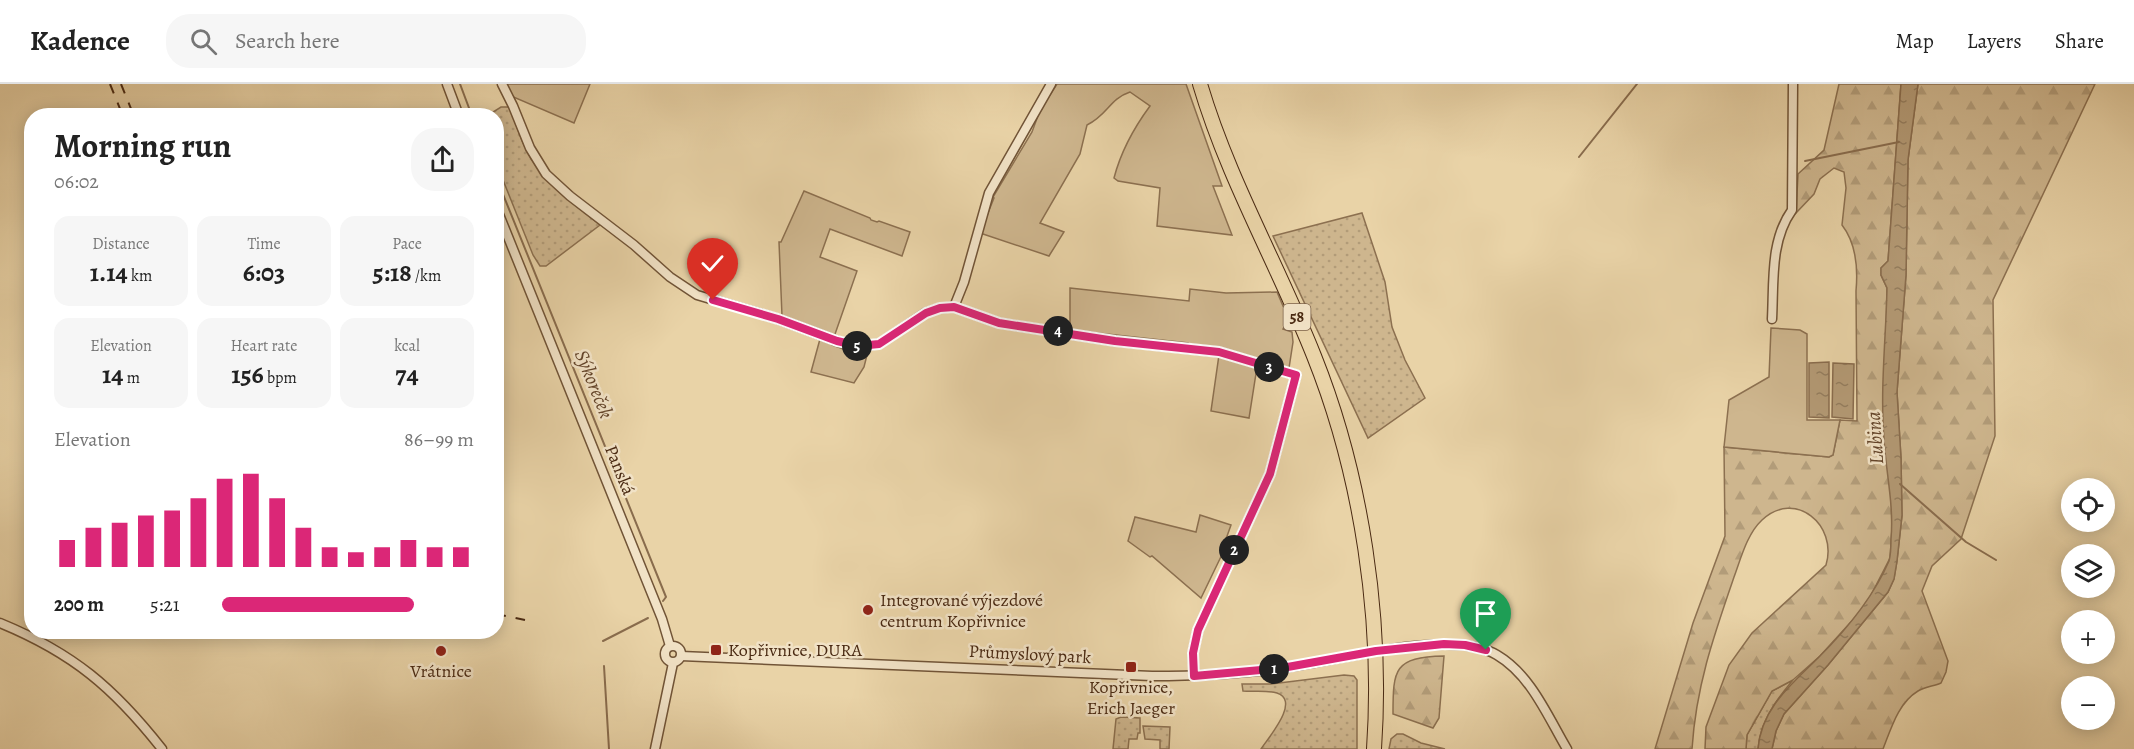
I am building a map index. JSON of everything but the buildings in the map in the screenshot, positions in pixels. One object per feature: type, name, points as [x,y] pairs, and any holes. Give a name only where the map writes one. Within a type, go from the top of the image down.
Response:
[{"type":"main road","name":"58","points":[[1200,84],[1219,143],[1315,358],[1339,428],[1355,492],[1367,565],[1376,651],[1374,749]]},
{"type":"street","points":[[447,84],[456,108]]},
{"type":"street","points":[[502,84],[530,148],[546,174],[670,277],[697,295],[778,319],[837,341],[865,347],[884,342],[919,316],[932,310],[954,307],[999,323],[1115,341],[1219,352],[1296,375],[1270,474],[1198,630],[1193,653],[1194,676]]},
{"type":"street","points":[[954,307],[964,282],[989,193],[1051,84]]},
{"type":"street","points":[[1772,319],[1777,239],[1783,222],[1791,210],[1792,84]]},
{"type":"street","name":"Panská","points":[[504,227],[663,620],[670,646]]},
{"type":"street","points":[[0,623],[24,634]]},
{"type":"street","points":[[35,639],[87,671],[127,706],[162,749]]},
{"type":"street","name":"Průmyslový park","points":[[681,656],[1194,676],[1282,668],[1376,651],[1454,644],[1479,648],[1495,654],[1519,673],[1567,749]]},
{"type":"street","points":[[670,646],[678,648],[681,656],[673,663],[665,657],[666,649],[670,646]]},
{"type":"street","points":[[655,749],[673,663]]},
{"type":"green space","points":[[505,84],[590,84],[574,123],[511,96]]},
{"type":"green space","points":[[1057,84],[1186,84],[1222,186],[1213,186],[1232,235],[1157,226],[1160,188],[1118,181],[1114,178],[1128,140],[1150,106],[1130,92],[1117,99],[1100,117],[1087,125],[1080,154],[1040,223],[1064,232],[1049,256],[980,233],[993,197],[1032,132],[1043,102]]},
{"type":"green space","points":[[1839,84],[1901,84],[1888,261],[1881,268],[1881,275],[1887,288],[1884,439],[1891,490],[1890,558],[1860,612],[1820,656],[1793,680],[1772,691],[1747,735],[1746,749],[1705,749],[1706,727],[1729,665],[1752,633],[1826,565],[1828,550],[1826,537],[1820,525],[1811,516],[1800,510],[1788,508],[1775,511],[1762,520],[1752,532],[1745,547],[1713,640],[1697,704],[1692,749],[1655,749],[1693,623],[1725,536],[1724,447],[1829,457],[1833,455],[1840,420],[1857,421],[1857,274],[1853,248],[1842,225],[1846,188],[1844,172],[1834,168],[1820,179],[1814,194],[1796,213],[1798,174],[1824,150]]},
{"type":"green space","points":[[1918,84],[2095,84],[1993,300],[1995,436],[1961,539],[1932,566],[1922,591],[1948,661],[1941,683],[1918,691],[1905,702],[1883,749],[1772,749],[1776,731],[1784,714],[1888,592],[1894,579],[1902,516],[1897,392],[1906,275],[1908,160]]},
{"type":"green space","points":[[510,107],[531,159],[548,181],[600,225],[546,266],[540,266],[533,255],[504,182],[504,108],[499,108]]},
{"type":"green space","points":[[804,191],[871,220],[910,232],[902,256],[830,229],[820,257],[857,271],[834,337],[782,316],[779,242]]},
{"type":"green space","points":[[1362,213],[1385,282],[1392,327],[1405,360],[1425,398],[1368,438],[1273,236]]},
{"type":"green space","points":[[1070,288],[1189,301],[1190,289],[1226,293],[1277,292],[1292,327],[1283,329],[1292,332],[1293,342],[1289,368],[1265,363],[1265,357],[1260,356],[1259,361],[1222,349],[1188,343],[1070,330]]},
{"type":"green space","points":[[1771,328],[1800,330],[1807,334],[1807,420],[1840,420],[1833,455],[1829,457],[1724,447],[1729,400],[1769,377]]},
{"type":"green space","points":[[820,339],[832,342],[832,345],[846,350],[849,348],[868,351],[864,367],[854,383],[811,372]]},
{"type":"green space","points":[[1219,355],[1257,367],[1249,418],[1211,411]]},
{"type":"green space","points":[[1200,515],[1231,525],[1226,539],[1229,540],[1201,598],[1152,556],[1150,557],[1128,541],[1135,517],[1196,532]]},
{"type":"green space","points":[[1444,656],[1439,718],[1433,728],[1393,714],[1394,686],[1400,668],[1415,659]]},
{"type":"green space","points":[[1344,675],[1354,676],[1357,680],[1357,749],[1261,749],[1281,720],[1286,704],[1283,697],[1277,693],[1243,691],[1242,684],[1271,684]]},
{"type":"green space","points":[[1793,680],[1765,721],[1758,749],[1746,749],[1747,735],[1772,691]]},
{"type":"green space","points":[[1140,718],[1140,733],[1137,739],[1129,739],[1128,749],[1113,749],[1116,719]]},
{"type":"green space","points":[[1143,726],[1170,727],[1169,749],[1160,749],[1160,740],[1145,739]]},
{"type":"green space","points":[[1397,734],[1445,749],[1389,749],[1391,739]]},
{"type":"water","points":[[1901,84],[1918,84],[1908,160],[1906,275],[1897,392],[1902,515],[1894,579],[1888,592],[1784,714],[1776,731],[1772,749],[1758,749],[1760,734],[1772,709],[1789,687],[1859,612],[1883,575],[1890,558],[1891,514],[1883,401],[1887,288],[1881,275],[1881,268],[1888,261]]},
{"type":"water","points":[[1829,362],[1829,418],[1809,417],[1809,363]]},
{"type":"water","points":[[1833,363],[1854,364],[1853,419],[1832,417]]},
{"type":"waterway","name":"Sýkoreček","points":[[460,84],[469,108]]},
{"type":"waterway","points":[[1579,157],[1637,84]]},
{"type":"waterway","points":[[1805,161],[1899,142]]},
{"type":"waterway","name":"Sýkoreček","points":[[504,197],[666,597],[663,601]]},
{"type":"waterway","points":[[1900,484],[1966,542],[1996,560]]},
{"type":"waterway","name":"Sýkoreček","points":[[603,641],[648,618]]},
{"type":"waterway","points":[[604,666],[609,749]]},
{"type":"railway","points":[[110,84],[120,108]]},
{"type":"railway","points":[[121,84],[131,108]]},
{"type":"railway","points":[[504,616],[525,620]]},
{"type":"place","name":"Integrované výjezdové centrum Kopřivnice","points":[[868,610]]},
{"type":"place","name":"Kopřivnice, DURA","points":[[716,650]]},
{"type":"place","name":"Vrátnice","points":[[441,651]]},
{"type":"place","name":"Kopřivnice, Erich Jaeger","points":[[1131,667]]},
{"type":"route","points":[[713,300],[778,319],[837,341],[865,347],[874,346],[889,339],[919,316],[932,310],[954,307],[999,323],[1115,341],[1219,352],[1296,375],[1270,474],[1198,630],[1193,653],[1194,676],[1282,668],[1376,651],[1444,644],[1465,645],[1486,650]]},
{"type":"water label","name":"Lubina","points":[[1875,438]]}]
